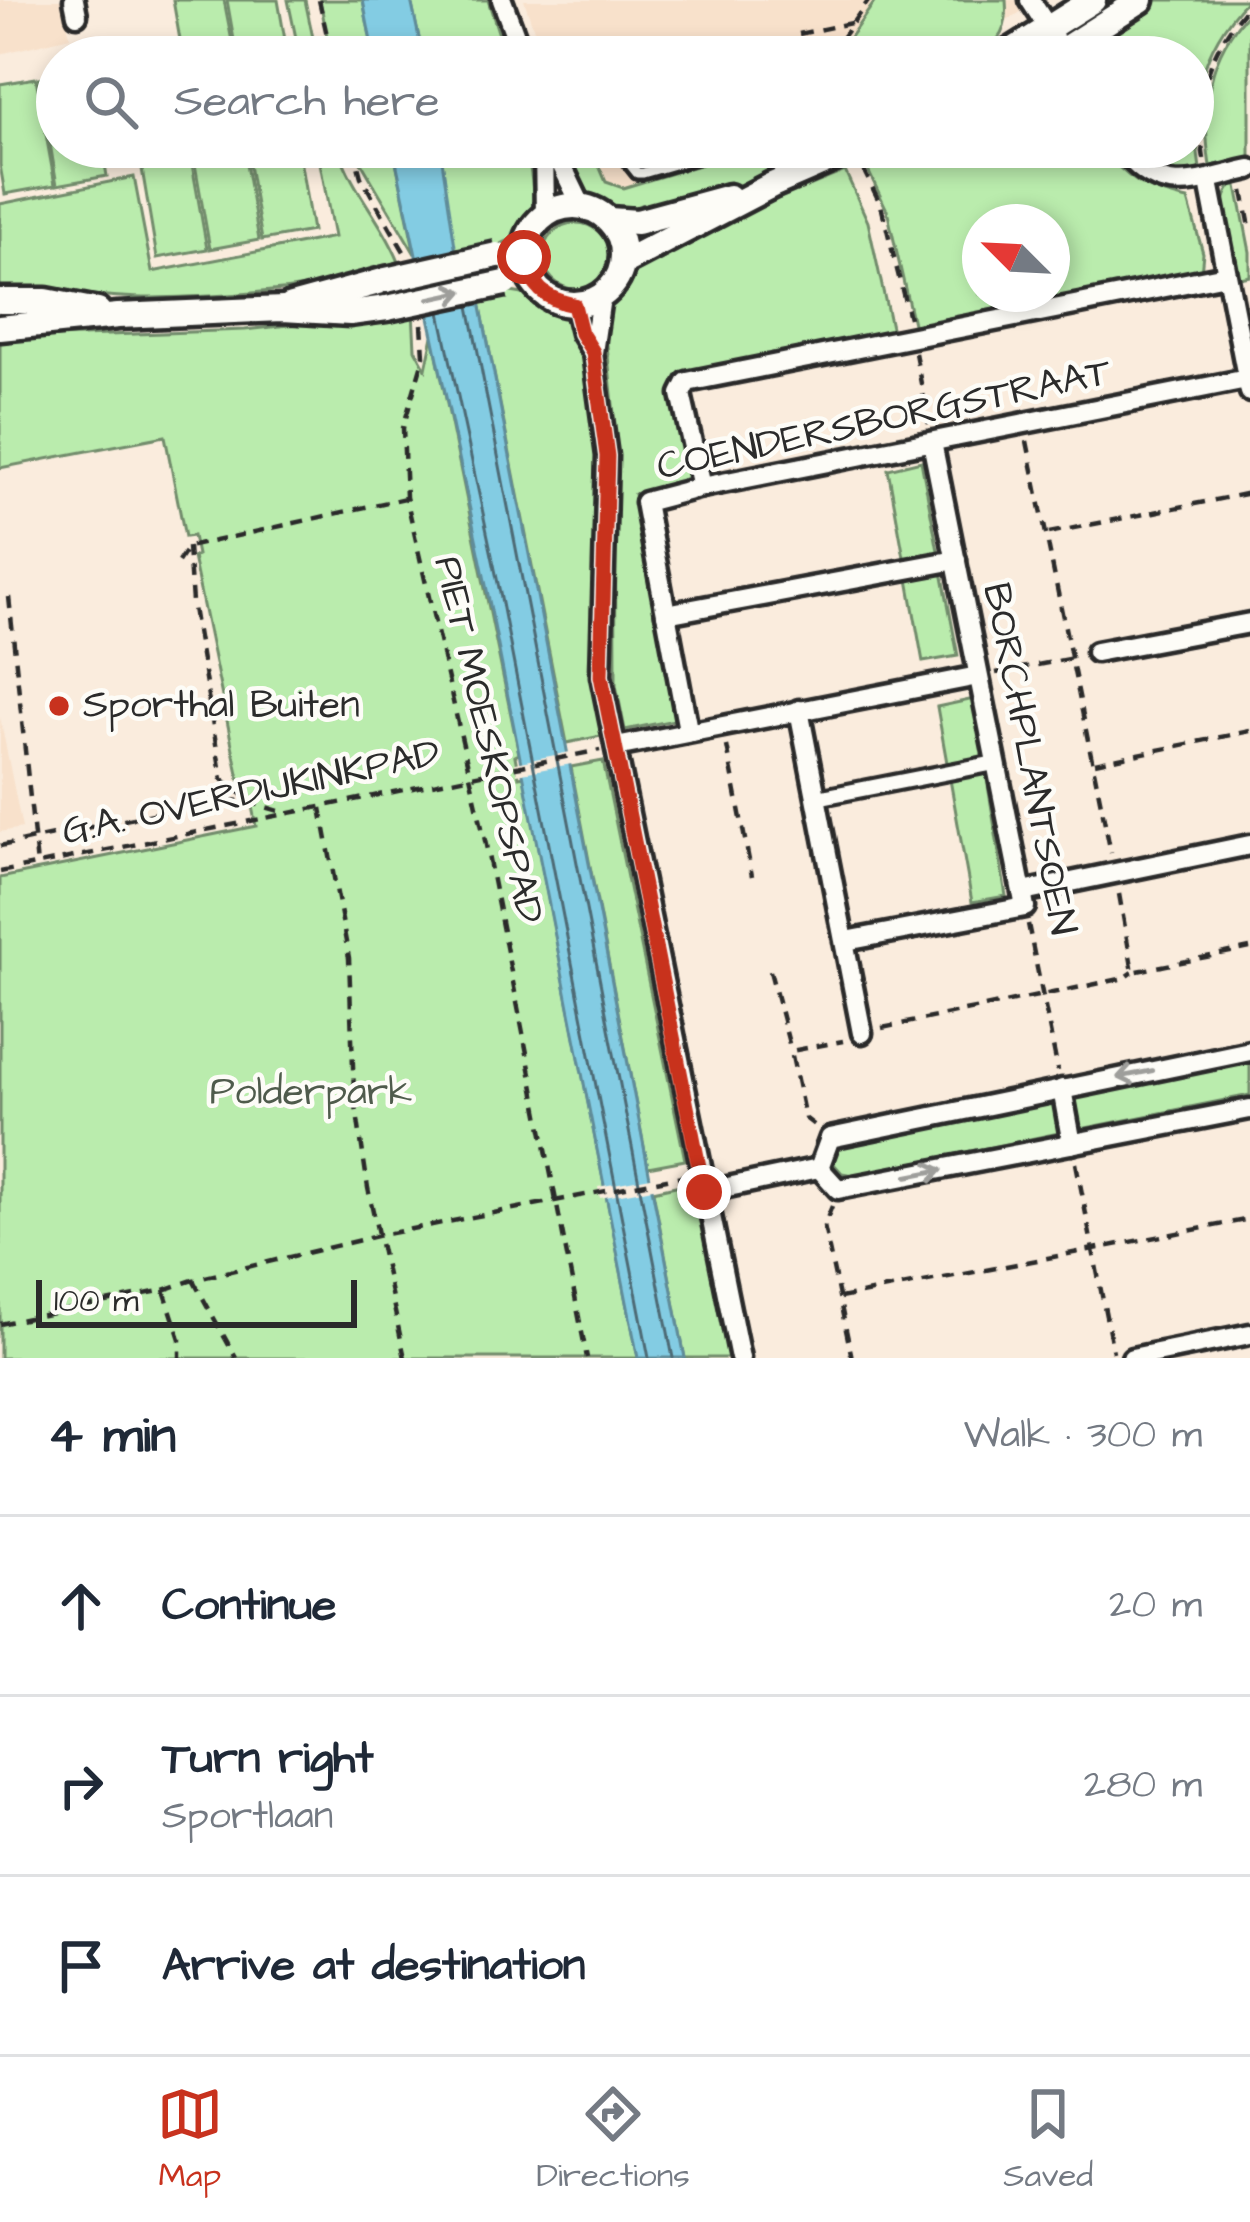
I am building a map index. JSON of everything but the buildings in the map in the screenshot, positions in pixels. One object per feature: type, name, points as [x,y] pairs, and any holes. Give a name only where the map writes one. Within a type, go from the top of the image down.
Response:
[{"type":"main road","points":[[1037,36],[1093,0]]},
{"type":"main road","points":[[1088,36],[1141,0]]},
{"type":"main road","points":[[624,262],[811,168]]},
{"type":"main road","points":[[533,285],[524,257],[526,244],[545,216],[569,206],[609,220],[637,222],[772,185]]},
{"type":"main road","points":[[0,328],[118,316],[283,309],[350,313],[505,283],[533,285],[559,302],[574,305],[601,297],[619,276],[624,262],[621,238],[609,220]]},
{"type":"main road","points":[[283,309],[526,244]]},
{"type":"main road","points":[[0,301],[46,301],[118,316]]},
{"type":"street","points":[[502,0],[515,36]]},
{"type":"street","points":[[1030,0],[1052,36]]},
{"type":"street","points":[[545,216],[548,168]]},
{"type":"street","points":[[561,168],[582,207]]},
{"type":"street","points":[[1142,168],[1175,182],[1209,182],[1244,171]]},
{"type":"street","points":[[1209,182],[1249,386]]},
{"type":"street","points":[[702,487],[681,394],[687,382],[1226,275]]},
{"type":"street","points":[[601,297],[593,352],[607,456],[601,676],[740,1358]]},
{"type":"street","points":[[574,305],[581,333],[593,352]]},
{"type":"street","name":"COENDERSBORGSTRAAT","points":[[688,730],[645,502],[1022,424],[1249,386]]},
{"type":"street","name":"BORCHPLANTSOEN","points":[[932,442],[1024,899]]},
{"type":"street","points":[[666,614],[956,560]]},
{"type":"street","points":[[1096,652],[1250,623]]},
{"type":"street","points":[[616,747],[978,676]]},
{"type":"street","points":[[799,710],[862,1033]]},
{"type":"street","points":[[818,798],[995,763]]},
{"type":"street","points":[[846,941],[1250,845]]},
{"type":"street","points":[[819,1168],[830,1138],[1250,1051]]},
{"type":"street","points":[[1062,1089],[1072,1144]]},
{"type":"street","points":[[819,1168],[838,1190],[1250,1109]]},
{"type":"street","points":[[702,1182],[819,1168]]},
{"type":"street","points":[[1132,1358],[1250,1334]]},
{"type":"lane","points":[[633,168],[637,173],[660,168]]},
{"type":"path","points":[[319,0],[327,36]]},
{"type":"path","points":[[842,36],[869,0]]},
{"type":"path","points":[[1214,58],[1224,35],[1250,4]]},
{"type":"path","points":[[799,34],[851,23]]},
{"type":"path","points":[[359,168],[409,259]]},
{"type":"path","points":[[865,168],[881,205]]},
{"type":"path","points":[[1206,168],[1209,182]]},
{"type":"path","points":[[1244,171],[1250,227]]},
{"type":"path","name":"PIET MOESKOPSPAD","points":[[422,322],[424,356],[404,428],[406,497],[486,845],[587,1358]]},
{"type":"path","points":[[1022,424],[1095,763],[1133,972]]},
{"type":"path","points":[[1048,533],[1250,493]]},
{"type":"path","points":[[178,562],[188,548],[406,497]]},
{"type":"path","points":[[188,548],[192,602],[223,779],[261,805]]},
{"type":"path","points":[[9,597],[37,865]]},
{"type":"path","points":[[978,676],[1096,652]]},
{"type":"path","points":[[723,724],[752,876]]},
{"type":"path","points":[[1095,763],[1250,731]]},
{"type":"path","name":"G.A. OVERDIJKINKPAD","points":[[0,872],[583,754]]},
{"type":"path","points":[[0,846],[220,800],[298,814]]},
{"type":"path","points":[[321,807],[349,958],[354,1093],[368,1188],[405,1358]]},
{"type":"path","name":"BORCHPLANTSOEN","points":[[1024,899],[1062,1089]]},
{"type":"path","points":[[791,1051],[1250,948]]},
{"type":"path","points":[[770,971],[805,1118],[830,1138]]},
{"type":"path","points":[[1072,1144],[1114,1358]]},
{"type":"path","points":[[0,1324],[164,1290],[381,1235],[660,1180],[702,1182]]},
{"type":"path","points":[[838,1190],[824,1226],[852,1358]]},
{"type":"path","points":[[840,1298],[1250,1219]]},
{"type":"path","points":[[193,1280],[236,1358]]},
{"type":"path","points":[[164,1290],[180,1358]]},
{"type":"shaded area","points":[[0,0],[63,0],[70,36],[36,36],[36,45],[0,54]]},
{"type":"shaded area","points":[[524,0],[1038,0],[986,36],[536,36]]},
{"type":"shaded area","points":[[580,168],[702,168],[650,184],[589,196]]},
{"type":"shaded area","points":[[0,717],[22,828],[0,832]]},
{"type":"green space","points":[[173,0],[224,0],[231,36],[179,36]]},
{"type":"green space","points":[[227,0],[278,0],[284,36],[233,36]]},
{"type":"green space","points":[[288,0],[305,0],[313,36],[296,36]]},
{"type":"green space","points":[[320,0],[363,0],[370,36],[327,36]]},
{"type":"green space","points":[[411,0],[488,0],[499,36],[419,36]]},
{"type":"green space","points":[[876,0],[1006,0],[999,36],[851,36]]},
{"type":"green space","points":[[1150,0],[1247,0],[1214,46],[1214,36],[1105,36]]},
{"type":"green space","points":[[1250,11],[1250,159],[1214,165],[1214,70]]},
{"type":"green space","points":[[36,78],[36,168],[52,168],[55,185],[5,194],[0,165],[0,84]]},
{"type":"green space","points":[[54,168],[106,168],[107,176],[57,185]]},
{"type":"green space","points":[[142,168],[193,168],[207,249],[157,258]]},
{"type":"green space","points":[[196,168],[247,168],[259,240],[210,249]]},
{"type":"green space","points":[[250,168],[302,168],[312,231],[262,240]]},
{"type":"green space","points":[[321,168],[347,168],[402,270],[308,287],[214,296],[132,298],[0,288],[0,204],[134,177],[152,272],[334,237]]},
{"type":"green space","points":[[364,168],[397,168],[415,254]]},
{"type":"green space","points":[[443,168],[530,168],[533,196],[526,226],[501,244],[455,258]]},
{"type":"green space","points":[[570,168],[600,168],[606,182],[623,188],[689,168],[786,168],[702,199],[631,210],[602,206],[581,191]]},
{"type":"green space","points":[[867,168],[1120,168],[1139,183],[1188,200],[1203,253],[1201,273],[1070,298],[1070,204],[962,204],[962,312],[997,312],[914,328],[887,210]]},
{"type":"green space","points":[[1161,168],[1200,169],[1181,172]]},
{"type":"green space","points":[[845,171],[868,222],[892,332],[693,371],[673,386],[690,480],[634,494],[679,719],[625,730],[616,685],[615,424],[606,303],[630,269],[660,248]]},
{"type":"green space","points":[[1236,181],[1250,276],[1235,279],[1223,214],[1228,191]]},
{"type":"green space","points":[[576,223],[599,233],[609,256],[599,279],[576,289],[553,279],[543,256],[553,233]]},
{"type":"green space","points":[[505,292],[540,300],[564,315],[582,349],[590,387],[596,481],[592,663],[601,736],[567,743],[479,297]]},
{"type":"green space","name":"Polderpark","points":[[413,311],[415,349],[426,369],[433,336],[638,1358],[0,1358],[0,878],[256,826],[249,792],[241,788],[193,557],[197,555],[193,536],[185,537],[165,436],[0,468],[0,339],[245,330]]},
{"type":"green space","points":[[921,461],[958,656],[923,662],[888,469]]},
{"type":"green space","points":[[974,699],[1006,896],[972,902],[937,707]]},
{"type":"green space","points":[[603,761],[685,1160],[648,1167],[571,767]]},
{"type":"green space","points":[[1250,1062],[1250,1095],[1081,1129],[1075,1097]]},
{"type":"green space","points":[[1053,1102],[1059,1133],[853,1175],[842,1173],[834,1164],[835,1152],[845,1143]]},
{"type":"green space","points":[[689,1183],[739,1358],[685,1358],[653,1191]]},
{"type":"water","points":[[363,0],[411,0],[419,36],[370,36]]},
{"type":"water","points":[[397,168],[443,168],[460,279],[479,297],[685,1358],[638,1358],[487,590]]},
{"type":"pier","points":[[575,751],[577,763],[517,774],[515,763]]},
{"type":"pier","points":[[656,1176],[658,1187],[600,1198],[598,1187]]},
{"type":"place","name":"Sporthal Buiten","points":[[59,706]]},
{"type":"route","points":[[524,257],[533,285],[559,302],[574,305],[581,333],[593,352],[607,456],[601,676],[704,1192]]}]
